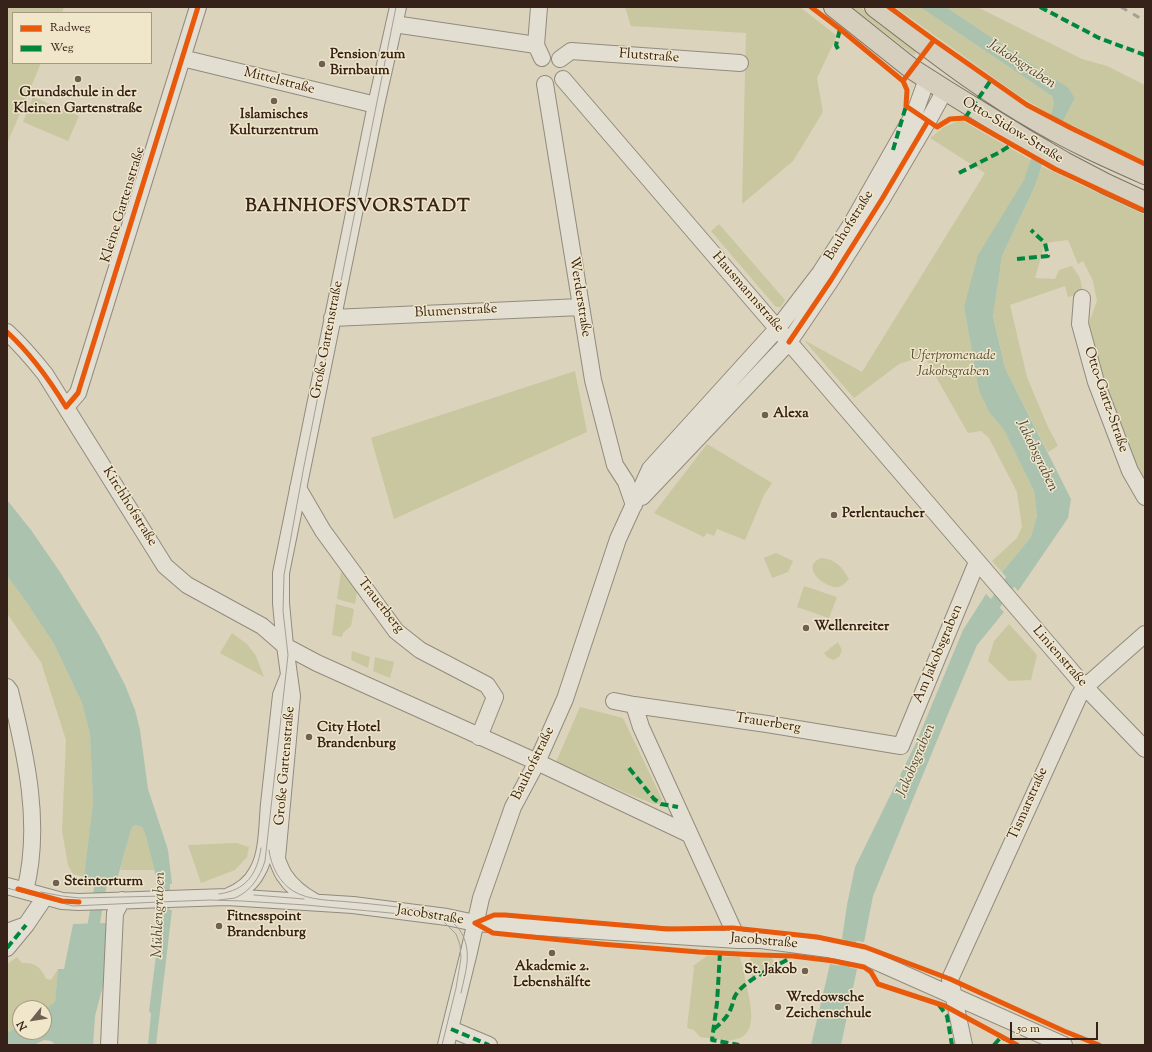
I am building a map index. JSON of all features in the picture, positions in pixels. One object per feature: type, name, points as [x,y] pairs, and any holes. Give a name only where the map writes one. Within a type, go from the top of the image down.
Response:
[{"type":"main road","name":"Otto-Sidow-Straße","points":[[834,7],[912,69],[927,79],[1061,160],[1106,184],[1145,202]]},
{"type":"main road","name":"Otto-Sidow-Straße","points":[[875,7],[950,64],[1037,122],[1070,140],[1145,174]]},
{"type":"main road","points":[[927,79],[950,64]]},
{"type":"main road","points":[[945,90],[950,64]]},
{"type":"street","name":"Kleine Gartenstraße","points":[[66,407],[78,393],[198,7]]},
{"type":"street","name":"Große Gartenstraße","points":[[277,858],[292,696],[281,603],[281,574],[332,318],[398,7]]},
{"type":"street","name":"Werderstraße","points":[[539,7],[539,66],[593,380],[615,465],[626,482],[634,505]]},
{"type":"street","points":[[394,24],[539,66],[555,84],[563,79],[566,70],[565,66],[560,59],[554,55],[551,55],[539,66]]},
{"type":"street","name":"Flutstraße","points":[[560,59],[571,51],[740,63]]},
{"type":"street","name":"Mittelstraße","points":[[182,58],[376,105]]},
{"type":"street","name":"Hausmannstraße","points":[[563,79],[977,562]]},
{"type":"street","name":"Bauhofstraße","points":[[446,1045],[451,1029],[480,898],[513,807],[537,762],[565,699],[618,540],[650,469],[777,329],[820,273],[852,223],[915,112],[927,79]]},
{"type":"street","name":"Bauhofstraße","points":[[634,505],[789,342],[831,280],[882,199],[945,90]]},
{"type":"street","name":"Otto-Gartz-Straße","points":[[1082,298],[1080,324],[1096,382],[1130,471],[1145,498]]},
{"type":"street","name":"Blumenstraße","points":[[332,318],[581,307]]},
{"type":"street","name":"Kirchhofstraße","points":[[7,332],[37,364],[66,407],[166,566],[187,585],[262,626],[285,646]]},
{"type":"street","name":"Trauerberg","points":[[298,488],[323,531],[396,631],[420,650],[487,685],[495,697],[480,737]]},
{"type":"street","name":"Linienstraße","points":[[977,562],[1085,687],[1145,749]]},
{"type":"street","name":"Am Jakobsgraben","points":[[901,746],[977,562]]},
{"type":"street","name":"Tismarstraße","points":[[964,1045],[950,979],[1079,696],[1085,687],[1145,634]]},
{"type":"street","points":[[285,646],[317,663],[537,762],[689,834]]},
{"type":"street","name":"Große Gartenstraße","points":[[227,897],[247,886],[251,882],[262,862],[281,695],[290,675]]},
{"type":"street","points":[[7,687],[10,691],[18,724],[30,802],[32,852],[25,891]]},
{"type":"street","name":"Trauerberg","points":[[614,701],[901,746]]},
{"type":"street","points":[[634,705],[641,727],[738,940]]},
{"type":"street","name":"Große Gartenstraße","points":[[266,837],[284,876],[315,902]]},
{"type":"street","name":"Jacobstraße","points":[[7,886],[62,901],[79,902],[227,897],[315,902],[353,905],[447,917],[475,923],[738,940],[759,939],[828,949],[868,958],[1064,1045]]},
{"type":"street","points":[[7,948],[26,925],[45,897]]},
{"type":"street","points":[[109,1045],[115,913],[117,900]]},
{"type":"street","points":[[7,932],[26,925]]},
{"type":"street","points":[[451,1029],[489,1045]]},
{"type":"green space","points":[[7,7],[64,7],[62,12],[12,12],[12,64],[41,64],[7,144]]},
{"type":"green space","points":[[625,7],[800,7],[837,36],[817,78],[823,112],[793,161],[742,204],[746,33],[631,26]]},
{"type":"green space","points":[[851,7],[860,7],[917,51],[914,55]]},
{"type":"green space","points":[[895,7],[920,7],[1052,96],[1054,103],[1051,115],[1018,95]]},
{"type":"green space","points":[[946,7],[977,7],[1082,59],[1107,66],[1145,85],[1145,161],[1063,121],[1075,98],[1068,87]]},
{"type":"green space","points":[[33,97],[79,116],[68,141],[23,122]]},
{"type":"green space","name":"Uferpromenade Jakobsgraben","points":[[961,120],[1031,160],[1029,172],[964,307],[979,391],[989,412],[1004,430],[1034,491],[1037,516],[1031,537],[1002,572],[992,561],[1017,538],[1022,527],[1017,492],[989,438],[981,431],[968,433],[924,356],[899,364],[854,398],[804,340],[862,372],[985,173],[930,138],[944,127]]},
{"type":"green space","points":[[1041,166],[1145,215],[1145,490],[1132,464],[1087,333],[1097,301],[1093,281],[1083,261],[1078,264],[1068,240],[1045,243],[1035,278],[1055,279],[1059,270],[1072,266],[1080,278],[1083,293],[1068,297],[1065,286],[1010,305],[1027,377],[1047,425],[1058,446],[1048,452],[1005,368],[993,315],[1002,256],[1035,186]]},
{"type":"green space","points":[[719,224],[785,300],[781,307],[776,307],[711,231]]},
{"type":"green space","points":[[575,371],[587,432],[394,519],[371,438]]},
{"type":"green space","points":[[707,444],[772,483],[764,495],[745,540],[717,529],[714,536],[707,533],[704,537],[654,513]]},
{"type":"green space","points":[[776,553],[793,561],[788,572],[772,578],[764,558]]},
{"type":"green space","points":[[821,558],[831,560],[838,564],[849,579],[839,587],[827,585],[821,581],[813,572],[813,567],[815,562]]},
{"type":"green space","points":[[341,572],[346,573],[357,590],[355,604],[337,599]]},
{"type":"green space","points":[[7,576],[54,644],[82,703],[90,734],[93,802],[85,877],[73,874],[68,865],[62,831],[66,740],[41,662],[7,613]]},
{"type":"green space","points":[[804,586],[837,597],[829,618],[797,607]]},
{"type":"green space","points":[[336,604],[354,609],[351,626],[343,633],[342,637],[332,635]]},
{"type":"green space","points":[[1009,624],[1037,655],[1031,680],[1009,681],[988,661],[994,641]]},
{"type":"green space","points":[[232,633],[247,644],[256,656],[264,677],[220,653]]},
{"type":"green space","points":[[838,642],[842,650],[839,657],[833,660],[827,657],[824,653]]},
{"type":"green space","points":[[352,651],[370,657],[368,668],[351,660]]},
{"type":"green space","points":[[375,657],[394,662],[390,678],[373,671]]},
{"type":"green space","points":[[580,707],[623,718],[662,799],[661,804],[654,804],[631,795],[556,762]]},
{"type":"green space","points":[[136,825],[142,827],[146,836],[155,870],[120,870],[132,827]]},
{"type":"green space","points":[[237,843],[249,847],[247,857],[235,870],[201,883],[188,845]]},
{"type":"green space","points":[[707,956],[740,957],[749,995],[751,1012],[750,1027],[741,1038],[720,1040],[700,1037],[694,1030],[687,1028],[693,966]]},
{"type":"green space","points":[[17,957],[22,963],[31,963],[40,968],[46,979],[51,980],[58,969],[55,1003],[52,1005],[52,1000],[12,1000],[12,1030],[7,1033],[7,964]]},
{"type":"green space","points":[[750,958],[772,958],[775,964],[752,978]]},
{"type":"water","name":"Jakobsgraben","points":[[920,7],[946,7],[1068,87],[1075,98],[1063,121],[1051,115],[1054,103],[1052,96]]},
{"type":"water","points":[[1031,160],[1041,166],[1035,186],[1002,256],[993,316],[1005,368],[1071,499],[1068,518],[1018,591],[1002,572],[1031,537],[1037,516],[1034,491],[1004,430],[989,412],[979,391],[964,307],[978,255],[1029,172]]},
{"type":"water","points":[[7,500],[31,530],[60,572],[99,635],[125,685],[135,710],[140,730],[148,789],[168,850],[172,884],[158,884],[146,836],[142,827],[136,825],[132,827],[116,883],[84,879],[93,802],[90,734],[82,703],[54,644],[7,576]]},
{"type":"water","points":[[986,594],[1004,612],[977,645],[873,896],[864,942],[842,939],[855,867],[916,743],[963,630]]},
{"type":"water","points":[[159,910],[172,910],[156,1045],[148,1045],[151,1014],[149,1011],[159,932]]},
{"type":"water","points":[[107,923],[104,982],[95,1016],[93,1045],[56,1045],[51,1041],[44,1040],[52,1040],[52,1004],[55,1002],[58,969],[64,969],[73,924]]},
{"type":"water","points":[[830,964],[857,969],[841,1045],[811,1045]]},
{"type":"water","points":[[12,1030],[12,1040],[44,1040],[34,1045],[7,1045],[7,1033]]},
{"type":"waterway","name":"Jakobsgraben","points":[[1031,178],[1036,163],[1063,103]]},
{"type":"waterway","name":"Jakobsgraben","points":[[986,617],[1019,569]]},
{"type":"waterway","points":[[91,939],[104,866]]},
{"type":"waterway","name":"Mühlengraben","points":[[162,869],[164,883],[163,926]]},
{"type":"waterway","name":"Jakobsgraben","points":[[841,983],[854,924]]},
{"type":"tram line","points":[[219,900],[235,898],[246,892],[258,878],[265,861],[288,655],[283,611],[284,575],[304,466],[396,7]]},
{"type":"tram line","points":[[219,894],[236,889],[249,880],[257,866],[261,848]]},
{"type":"tram line","points":[[269,850],[276,873],[288,887],[306,897],[321,900],[423,910],[443,916],[450,921],[462,934],[467,952],[467,967],[461,993]]},
{"type":"tram line","points":[[7,888],[73,906],[210,900],[242,901],[306,905],[412,915],[443,921],[456,934],[460,945],[461,958],[456,988],[442,1045]]},
{"type":"tram line","points":[[41,892],[80,898],[164,896]]},
{"type":"tram line","points":[[254,895],[304,899]]},
{"type":"railway","points":[[1121,7],[1145,21]]},
{"type":"marked path","points":[[1040,7],[1099,38],[1145,55]]},
{"type":"marked path","points":[[838,49],[836,45],[840,29]]},
{"type":"marked path","points":[[965,118],[991,80],[988,78]]},
{"type":"marked path","points":[[893,150],[906,106]]},
{"type":"marked path","points":[[959,173],[1011,145]]},
{"type":"marked path","points":[[1017,259],[1048,256],[1045,243],[1031,230]]},
{"type":"marked path","points":[[629,768],[654,799],[661,804],[678,807]]},
{"type":"marked path","points":[[7,948],[26,925]]},
{"type":"marked path","points":[[720,953],[717,1003],[712,1040],[739,1045]]},
{"type":"marked path","points":[[714,1029],[722,1022],[730,1011],[735,996],[739,990],[752,979],[790,958]]},
{"type":"marked path","points":[[939,1005],[947,1016],[952,1045]]},
{"type":"marked path","points":[[451,1029],[489,1045]]},
{"type":"marked path","points":[[994,1045],[1001,1037],[1005,1039]]},
{"type":"cycle path","points":[[7,332],[39,367],[66,407],[78,393],[198,7]]},
{"type":"cycle path","points":[[811,7],[903,81],[907,90],[906,106],[937,127],[950,119],[965,118],[1055,169],[1145,211]]},
{"type":"cycle path","points":[[889,7],[1027,105],[1145,164]]},
{"type":"cycle path","points":[[903,81],[934,40]]},
{"type":"cycle path","points":[[789,342],[831,280],[882,199],[928,121]]},
{"type":"cycle path","points":[[18,889],[62,901],[79,902]]},
{"type":"cycle path","points":[[475,923],[494,915],[505,915],[667,929],[733,928],[817,937],[865,947],[950,979],[1064,1031],[1099,1045]]},
{"type":"cycle path","points":[[475,923],[493,933],[699,952],[793,956],[834,961],[864,967],[871,972],[878,984],[945,1006],[1017,1045]]},
{"type":"place","name":"Pension zum Birnbaum","points":[[322,64]]},
{"type":"place","name":"Grundschule in der Kleinen Gartenstraße","points":[[78,79]]},
{"type":"place","name":"Islamisches Kulturzentrum","points":[[274,101]]},
{"type":"place","name":"Alexa","points":[[765,415]]},
{"type":"place","name":"Perlentaucher","points":[[834,515]]},
{"type":"place","name":"Wellenreiter","points":[[806,628]]},
{"type":"place","name":"City Hotel Brandenburg","points":[[309,737]]},
{"type":"place","name":"Steintorturm","points":[[56,883]]},
{"type":"place","name":"Fitnesspoint Brandenburg","points":[[219,926]]},
{"type":"place","name":"Akademie 2. Lebenshälfte","points":[[552,953]]},
{"type":"place","name":"St. Jakob","points":[[805,971]]},
{"type":"place","name":"Wredowsche Zeichenschule","points":[[778,1007]]},
{"type":"district","name":"BAHNHOFSVORSTADT","points":[[358,208]]}]
